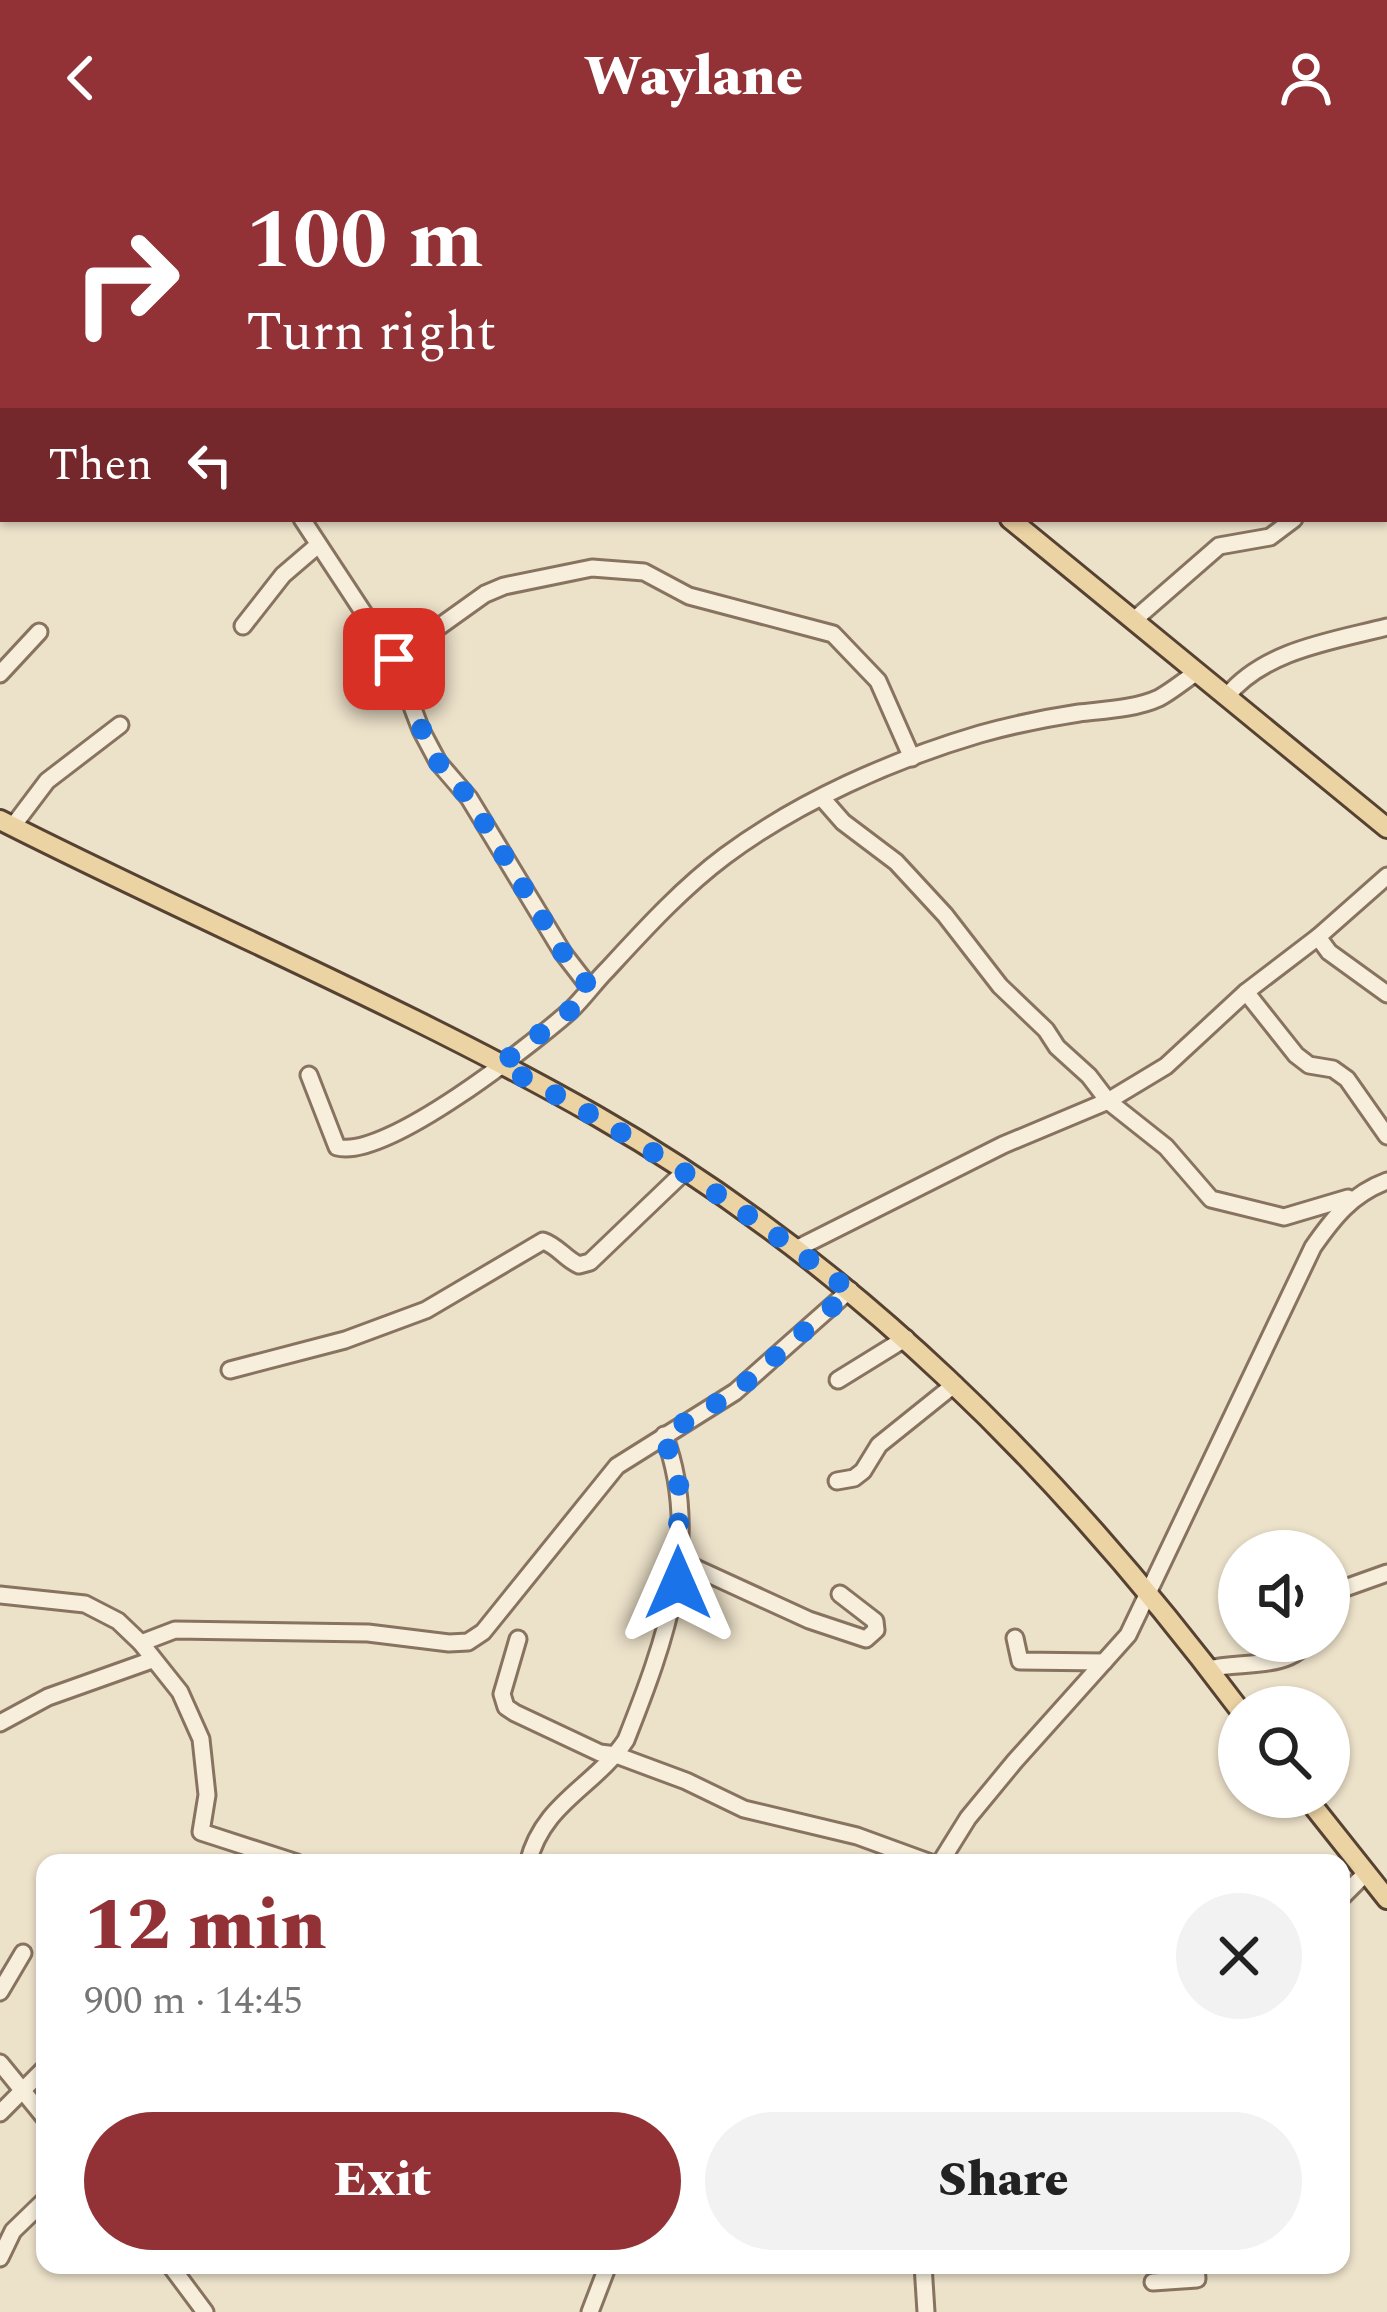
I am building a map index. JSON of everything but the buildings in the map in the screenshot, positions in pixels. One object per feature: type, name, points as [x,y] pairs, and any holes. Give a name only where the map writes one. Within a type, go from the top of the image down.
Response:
[{"type":"main road","points":[[1014,522],[1387,827]]},
{"type":"main road","points":[[6,823],[595,1115],[796,1249],[906,1338],[1051,1482],[1221,1686]]},
{"type":"main road","points":[[1323,1818],[1387,1899]]},
{"type":"street","points":[[304,522],[394,659],[438,762],[469,798],[563,953],[590,988]]},
{"type":"street","points":[[1134,620],[1219,547],[1270,537],[1290,522]]},
{"type":"street","points":[[243,626],[283,575],[318,545]]},
{"type":"street","points":[[394,659],[484,594],[504,586],[592,568],[644,572],[689,596],[832,634],[878,681],[912,758]]},
{"type":"street","points":[[1227,696],[1244,679],[1286,654],[1387,627]]},
{"type":"street","points":[[0,674],[39,632]]},
{"type":"street","points":[[309,1075],[332,1139],[345,1150],[364,1146],[420,1120],[500,1065],[573,1008],[658,914],[726,855],[822,798],[981,734],[1138,705],[1160,697],[1197,671]]},
{"type":"street","points":[[6,823],[47,782],[120,725]]},
{"type":"street","points":[[822,798],[844,822],[896,862],[1000,986],[1016,996],[1108,1101],[1166,1147],[1216,1201],[1285,1216],[1356,1196],[1387,1181]]},
{"type":"street","points":[[796,1249],[1004,1145],[1108,1101],[1166,1066],[1246,992],[1387,877]]},
{"type":"street","points":[[1318,937],[1329,952],[1387,994]]},
{"type":"street","points":[[1246,992],[1296,1054],[1309,1065],[1333,1069],[1347,1079],[1387,1136]]},
{"type":"street","points":[[230,1370],[345,1340],[425,1310],[543,1241],[571,1262],[590,1262],[684,1172]]},
{"type":"street","points":[[943,1854],[980,1804],[1128,1635],[1276,1318],[1313,1247],[1338,1211],[1356,1196]]},
{"type":"street","points":[[141,1643],[175,1630],[368,1633],[468,1642],[483,1632],[616,1466],[735,1392],[850,1291]]},
{"type":"street","points":[[838,1380],[906,1338]]},
{"type":"street","points":[[837,1481],[863,1471],[879,1445],[955,1384]]},
{"type":"street","points":[[532,1854],[546,1822],[562,1802],[616,1755],[644,1695],[674,1604],[679,1486],[664,1435]]},
{"type":"street","points":[[678,1560],[809,1620],[872,1637],[875,1621],[841,1594]]},
{"type":"street","points":[[1350,1586],[1387,1573]]},
{"type":"street","points":[[0,1595],[85,1604],[118,1621],[141,1643],[180,1692],[201,1739],[207,1795],[201,1832],[269,1854]]},
{"type":"street","points":[[1015,1638],[1020,1661],[1025,1663],[1105,1662]]},
{"type":"street","points":[[518,1639],[502,1694],[506,1707],[599,1753],[686,1781],[744,1809],[910,1854]]},
{"type":"street","points":[[0,1724],[48,1697],[152,1660]]},
{"type":"street","points":[[1209,1670],[1265,1662]]},
{"type":"street","points":[[1350,1889],[1366,1873]]},
{"type":"street","points":[[0,1992],[23,1953]]},
{"type":"street","points":[[0,2063],[36,2106]]},
{"type":"street","points":[[0,2113],[36,2077]]},
{"type":"street","points":[[0,2258],[13,2231],[36,2209]]},
{"type":"street","points":[[176,2274],[199,2310]]},
{"type":"street","points":[[590,2312],[605,2274]]},
{"type":"street","points":[[924,2274],[926,2312]]},
{"type":"street","points":[[1154,2282],[1197,2278],[1197,2274]]},
{"type":"route","points":[[394,659],[438,762],[469,798],[563,953],[590,988],[573,1008],[500,1065],[642,1143],[850,1291],[735,1392],[664,1435],[679,1486],[678,1583]]}]
